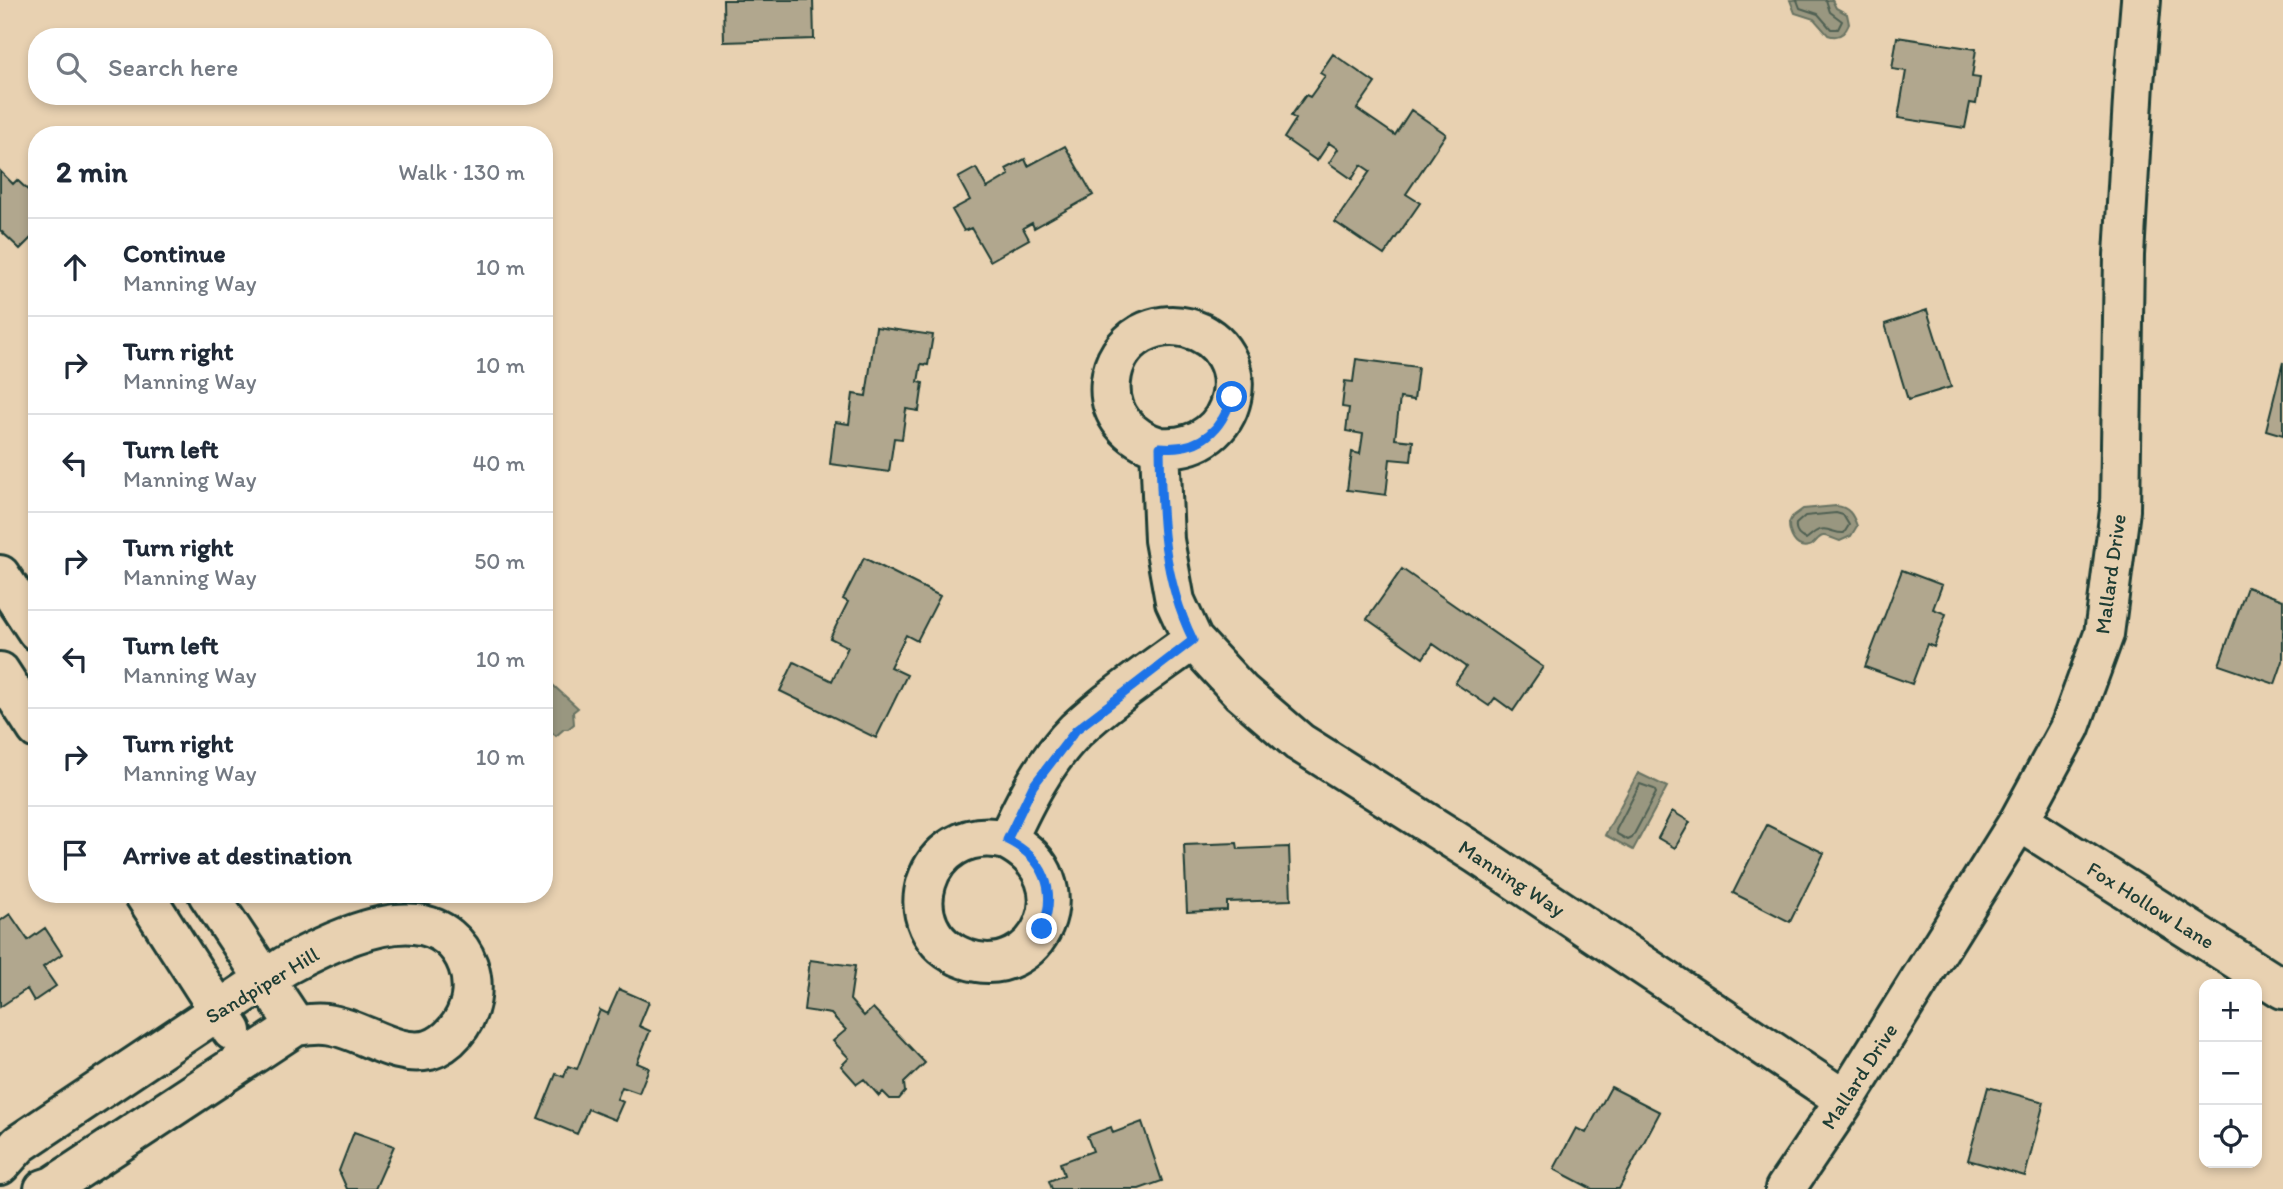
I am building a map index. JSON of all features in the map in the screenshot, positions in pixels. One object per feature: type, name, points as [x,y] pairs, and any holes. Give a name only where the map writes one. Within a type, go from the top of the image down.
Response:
[{"type":"street","name":"Mallard Drive","points":[[1785,1189],[1845,1100],[2019,821],[2070,727],[2104,634],[2120,510],[2124,255],[2141,0]]},
{"type":"street","name":"Manning Way","points":[[1160,447],[1161,514],[1175,601],[1193,640],[1241,692],[1298,742],[1478,855],[1845,1100]]},
{"type":"street","points":[[0,575],[28,617]]},
{"type":"street","points":[[1007,840],[1033,786],[1076,730],[1193,640]]},
{"type":"street","points":[[0,672],[28,715]]},
{"type":"street","name":"Fox Hollow Lane","points":[[2019,821],[2283,989]]},
{"type":"street","points":[[150,903],[247,1056]]},
{"type":"street","points":[[214,903],[296,1026]]},
{"type":"street","name":"Sandpiper Hill","points":[[0,1165],[19,1144],[285,966],[321,948],[372,929],[404,923],[419,924],[450,938],[467,959],[473,986],[468,1013],[452,1035],[430,1049],[402,1049],[330,1024],[296,1026],[44,1189]]},
{"type":"water","points":[[1790,0],[1832,0],[1836,8],[1847,14],[1849,24],[1846,31],[1841,35],[1828,35],[1814,19],[1795,13]]},
{"type":"water","points":[[1836,506],[1850,512],[1854,518],[1857,526],[1851,536],[1840,541],[1823,536],[1809,546],[1800,546],[1789,527],[1792,517],[1803,509]]},
{"type":"water","points":[[553,685],[578,708],[573,712],[574,724],[556,736],[553,734]]},
{"type":"water","points":[[1638,773],[1667,787],[1633,850],[1605,835]]},
{"type":"building","points":[[723,0],[813,0],[814,39],[724,42]]},
{"type":"building","points":[[1897,37],[1976,49],[1972,77],[1980,78],[1976,104],[1970,103],[1965,128],[1898,118],[1906,71],[1892,69]]},
{"type":"building","points":[[1333,54],[1375,83],[1357,109],[1395,135],[1411,110],[1446,134],[1406,194],[1420,203],[1384,255],[1335,222],[1370,171],[1361,165],[1352,179],[1329,163],[1338,149],[1329,143],[1317,161],[1284,138],[1296,119],[1291,116],[1306,95],[1310,97],[1325,76],[1320,73]]},
{"type":"building","points":[[1065,146],[1093,195],[1034,228],[1032,223],[1023,228],[1029,239],[990,261],[971,228],[964,231],[952,210],[970,200],[958,178],[976,168],[987,188],[1009,175],[1006,169],[1025,159],[1028,166]]},
{"type":"building","points":[[0,171],[13,184],[17,180],[28,190],[28,241],[20,249],[0,230]]},
{"type":"building","points":[[1927,310],[1951,387],[1908,400],[1885,324]]},
{"type":"building","points":[[876,327],[933,335],[928,365],[921,364],[918,382],[923,383],[919,411],[906,409],[902,439],[894,438],[889,472],[830,464],[835,422],[849,424],[853,394],[866,396]]},
{"type":"building","points":[[1356,359],[1418,367],[1414,400],[1400,398],[1395,439],[1413,441],[1411,461],[1390,459],[1386,495],[1347,490],[1352,452],[1360,454],[1363,434],[1346,431],[1349,408],[1342,407],[1345,381],[1353,382]]},
{"type":"building","points":[[2283,362],[2283,435],[2266,430]]},
{"type":"building","points":[[864,558],[940,596],[917,641],[906,635],[890,667],[907,675],[876,738],[780,691],[794,662],[832,681],[848,647],[830,638],[848,602],[843,599]]},
{"type":"building","points":[[1402,569],[1543,667],[1513,711],[1495,698],[1489,706],[1455,683],[1466,667],[1433,644],[1423,658],[1367,619]]},
{"type":"building","points":[[1902,570],[1942,585],[1933,609],[1946,614],[1934,647],[1927,644],[1912,684],[1865,667]]},
{"type":"building","points":[[2247,587],[2283,600],[2283,661],[2275,684],[2219,665]]},
{"type":"building","points":[[1672,811],[1690,822],[1675,848],[1658,838]]},
{"type":"building","points":[[1767,825],[1824,853],[1790,922],[1733,893]]},
{"type":"building","points":[[1237,843],[1238,849],[1289,847],[1291,900],[1227,902],[1227,910],[1187,912],[1184,845]]},
{"type":"building","points":[[10,914],[28,940],[45,928],[62,954],[43,967],[56,986],[34,1001],[27,989],[0,1007],[0,921]]},
{"type":"building","points":[[810,960],[855,966],[850,1000],[864,1016],[873,1008],[925,1063],[904,1083],[905,1092],[899,1099],[890,1099],[883,1092],[879,1096],[864,1079],[857,1084],[841,1066],[849,1058],[833,1041],[846,1030],[831,1014],[804,1010]]},
{"type":"building","points":[[619,989],[649,1002],[639,1026],[650,1031],[637,1063],[649,1068],[639,1093],[622,1087],[617,1099],[623,1102],[615,1120],[588,1109],[577,1134],[538,1118],[556,1074],[564,1077],[568,1066],[577,1069],[600,1010],[608,1014]]},
{"type":"building","points":[[1611,1087],[1660,1112],[1619,1189],[1592,1189],[1554,1169],[1576,1128],[1586,1133]]},
{"type":"building","points":[[1988,1087],[2044,1102],[2025,1176],[1968,1160]]},
{"type":"building","points":[[1142,1122],[1162,1181],[1139,1189],[1052,1189],[1049,1181],[1064,1175],[1060,1163],[1093,1151],[1087,1136],[1111,1127],[1113,1133]]},
{"type":"building","points":[[354,1132],[394,1146],[375,1189],[347,1189],[339,1171]]},
{"type":"route","points":[[1042,929],[1049,897],[1045,876],[1026,851],[1007,840],[1033,786],[1076,730],[1193,640],[1175,601],[1168,569],[1161,514],[1160,447],[1185,447],[1207,437],[1223,419],[1232,397]]}]
